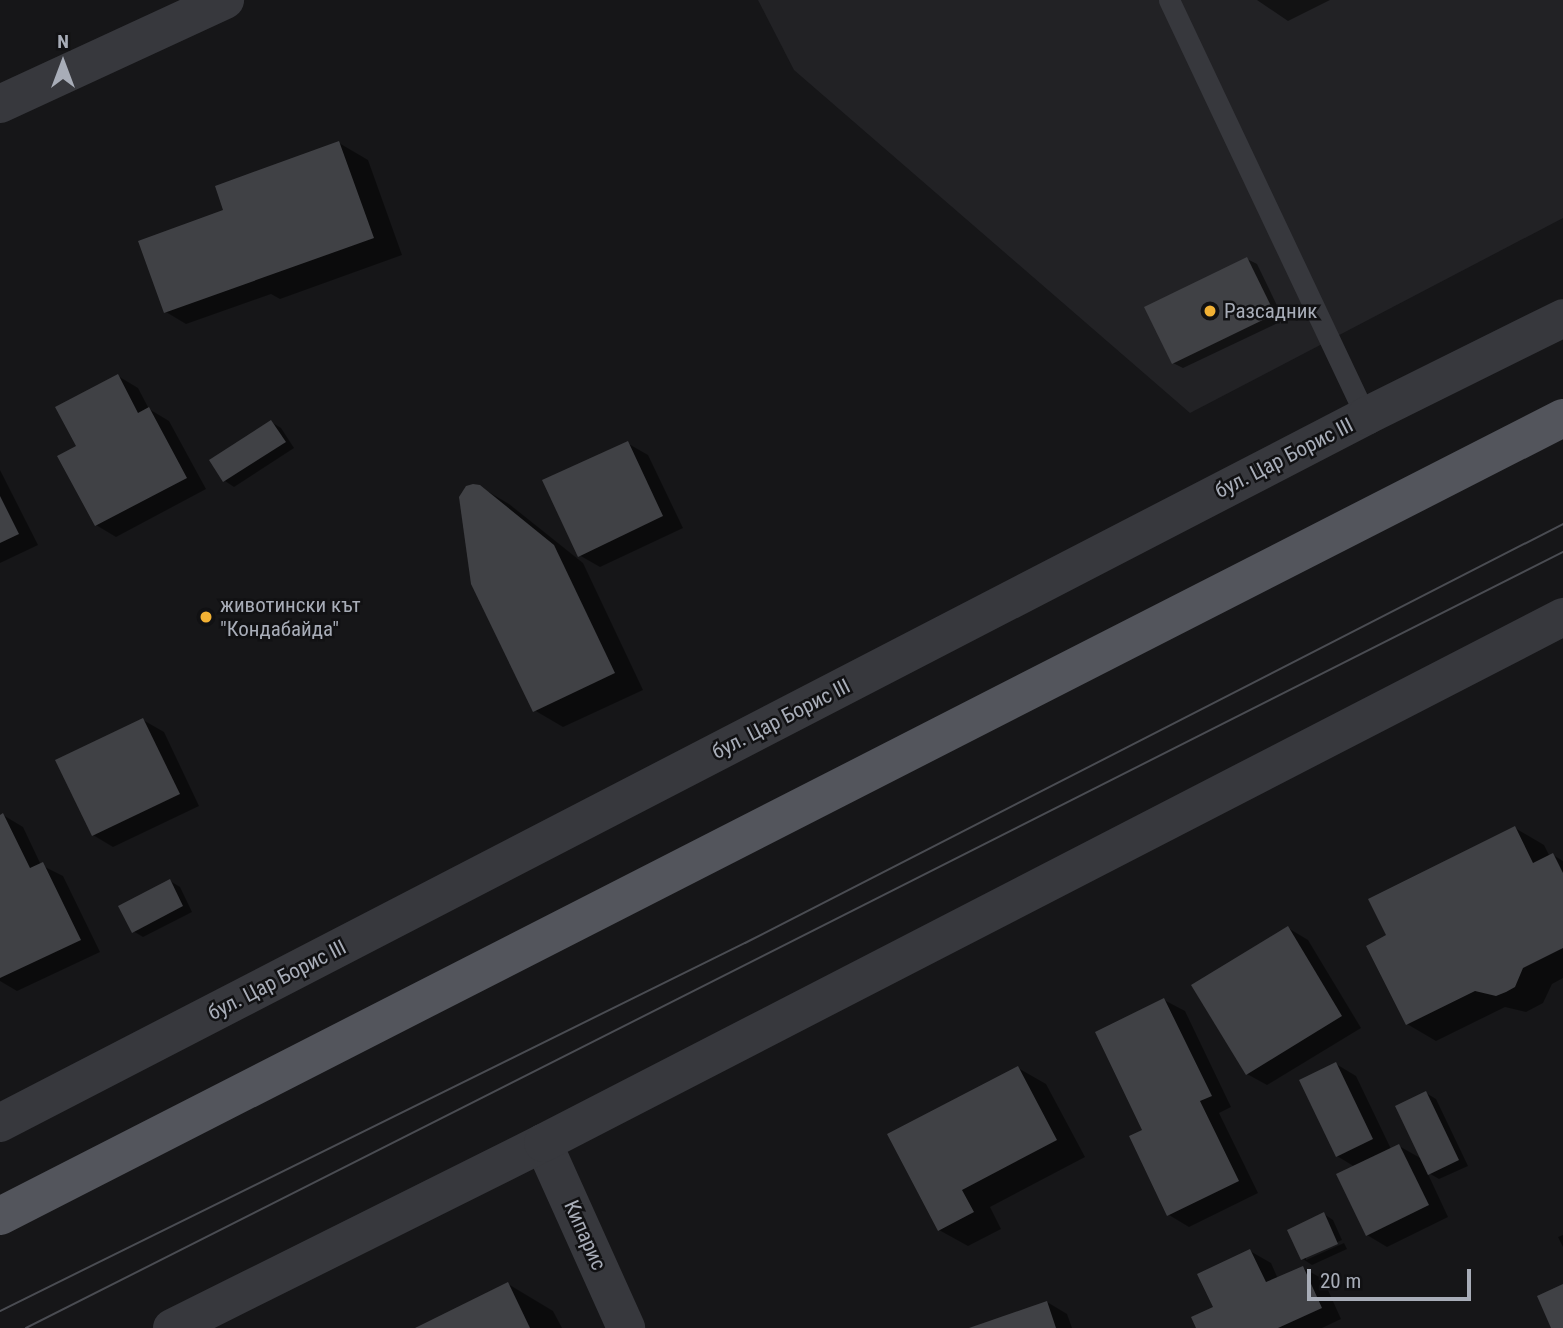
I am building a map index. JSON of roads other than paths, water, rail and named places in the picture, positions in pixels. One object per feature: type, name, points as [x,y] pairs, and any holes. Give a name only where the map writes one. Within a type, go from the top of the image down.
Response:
[{"type":"main road","points":[[0,1216],[1563,418]]},
{"type":"street","points":[[0,104],[225,0]]},
{"type":"street","name":"бул. Цар Борис III","points":[[0,1123],[1366,416],[1563,318]]},
{"type":"street","points":[[172,1328],[543,1143],[1563,617]]},
{"type":"street","name":"Кипарис","points":[[543,1143],[626,1328]]},
{"type":"lane","points":[[1168,0],[1366,416]]},
{"type":"tram line","points":[[0,1311],[745,943],[1563,524]]},
{"type":"tram line","points":[[26,1328],[1563,552]]},
{"type":"place","name":"Разсадник","points":[[1210,311]]},
{"type":"place","name":"животински кът \"Кондабайда\"","points":[[206,617]]}]
